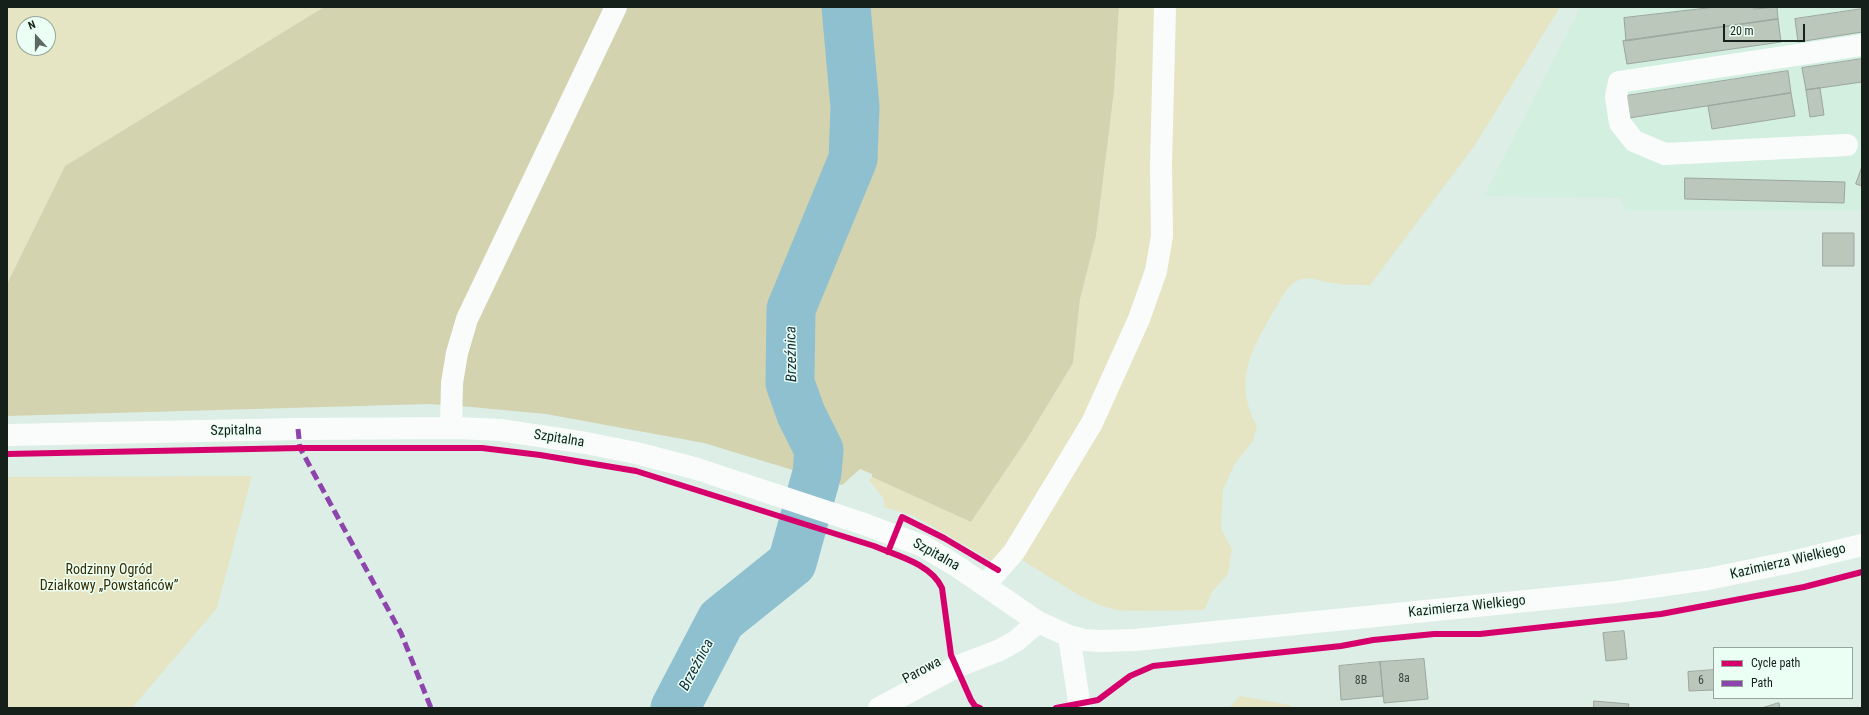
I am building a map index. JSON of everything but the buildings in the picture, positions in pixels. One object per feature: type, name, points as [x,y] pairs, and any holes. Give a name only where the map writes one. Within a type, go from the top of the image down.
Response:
[{"type":"street","points":[[451,428],[452,383],[457,353],[467,319],[616,7]]},
{"type":"street","points":[[985,585],[1014,552],[1092,423],[1139,319],[1156,271],[1162,236],[1161,165],[1165,7]]},
{"type":"street","points":[[1847,145],[1665,154],[1634,141],[1620,122],[1616,97],[1619,82],[1862,45]]},
{"type":"street","name":"Szpitalna","points":[[7,435],[290,429],[451,428],[500,430],[593,444],[694,468],[864,524],[922,546],[985,585],[1038,622],[1069,636]]},
{"type":"street","name":"Kazimierza Wielkiego","points":[[1069,636],[1084,640],[1135,640],[1616,592],[1708,579],[1796,562],[1862,544]]},
{"type":"street","name":"Parowa","points":[[879,708],[956,667],[1000,650],[1016,641],[1038,622]]},
{"type":"street","points":[[1069,636],[1080,708]]},
{"type":"shaded area","points":[[324,7],[1119,7],[1114,91],[1096,236],[1080,299],[1073,363],[1027,439],[971,522],[872,477],[872,474],[860,469],[842,485],[704,443],[546,414],[429,404],[7,416],[7,284],[65,166]]},
{"type":"shaded area","points":[[1581,7],[1862,7],[1862,210],[1626,210],[1621,198],[1484,196]]},
{"type":"green space","points":[[7,7],[324,7],[65,166],[7,284]]},
{"type":"green space","points":[[1119,7],[1158,7],[1154,215],[1148,271],[1089,413],[1016,533],[992,561],[914,516],[884,507],[884,499],[869,480],[872,477],[971,522],[1027,439],[1073,363],[1080,299],[1096,236],[1114,91]]},
{"type":"green space","points":[[1172,7],[1560,7],[1475,145],[1370,285],[1342,284],[1302,279],[1293,283],[1284,293],[1259,338],[1248,366],[1246,394],[1250,410],[1257,426],[1253,441],[1234,465],[1223,490],[1221,529],[1232,549],[1228,574],[1212,592],[1204,610],[1117,610],[1102,606],[1082,597],[1017,557],[1148,320]]},
{"type":"green space","name":"Rodzinny Ogród Działkowy „Powstańców”","points":[[252,476],[217,608],[132,708],[7,708],[7,477]]},
{"type":"green space","points":[[1240,696],[1290,705],[1292,708],[1229,708]]},
{"type":"waterway","name":"Brzeźnica","points":[[675,708],[721,620],[792,563],[817,473],[819,450],[801,414],[790,383],[791,309],[853,159],[855,107],[846,7]]},
{"type":"marked path","points":[[298,429],[300,448],[401,633],[431,708]]},
{"type":"cycle path","points":[[7,454],[300,448],[482,448],[540,455],[636,471],[874,546],[903,557],[922,567],[937,580],[942,588],[951,655],[971,700],[975,706],[980,708]]},
{"type":"cycle path","points":[[888,552],[902,517],[944,538],[998,570]]},
{"type":"cycle path","points":[[1056,708],[1098,700],[1130,676],[1153,666],[1341,646],[1373,640],[1434,634],[1480,634],[1661,614],[1804,587],[1862,572]]}]
